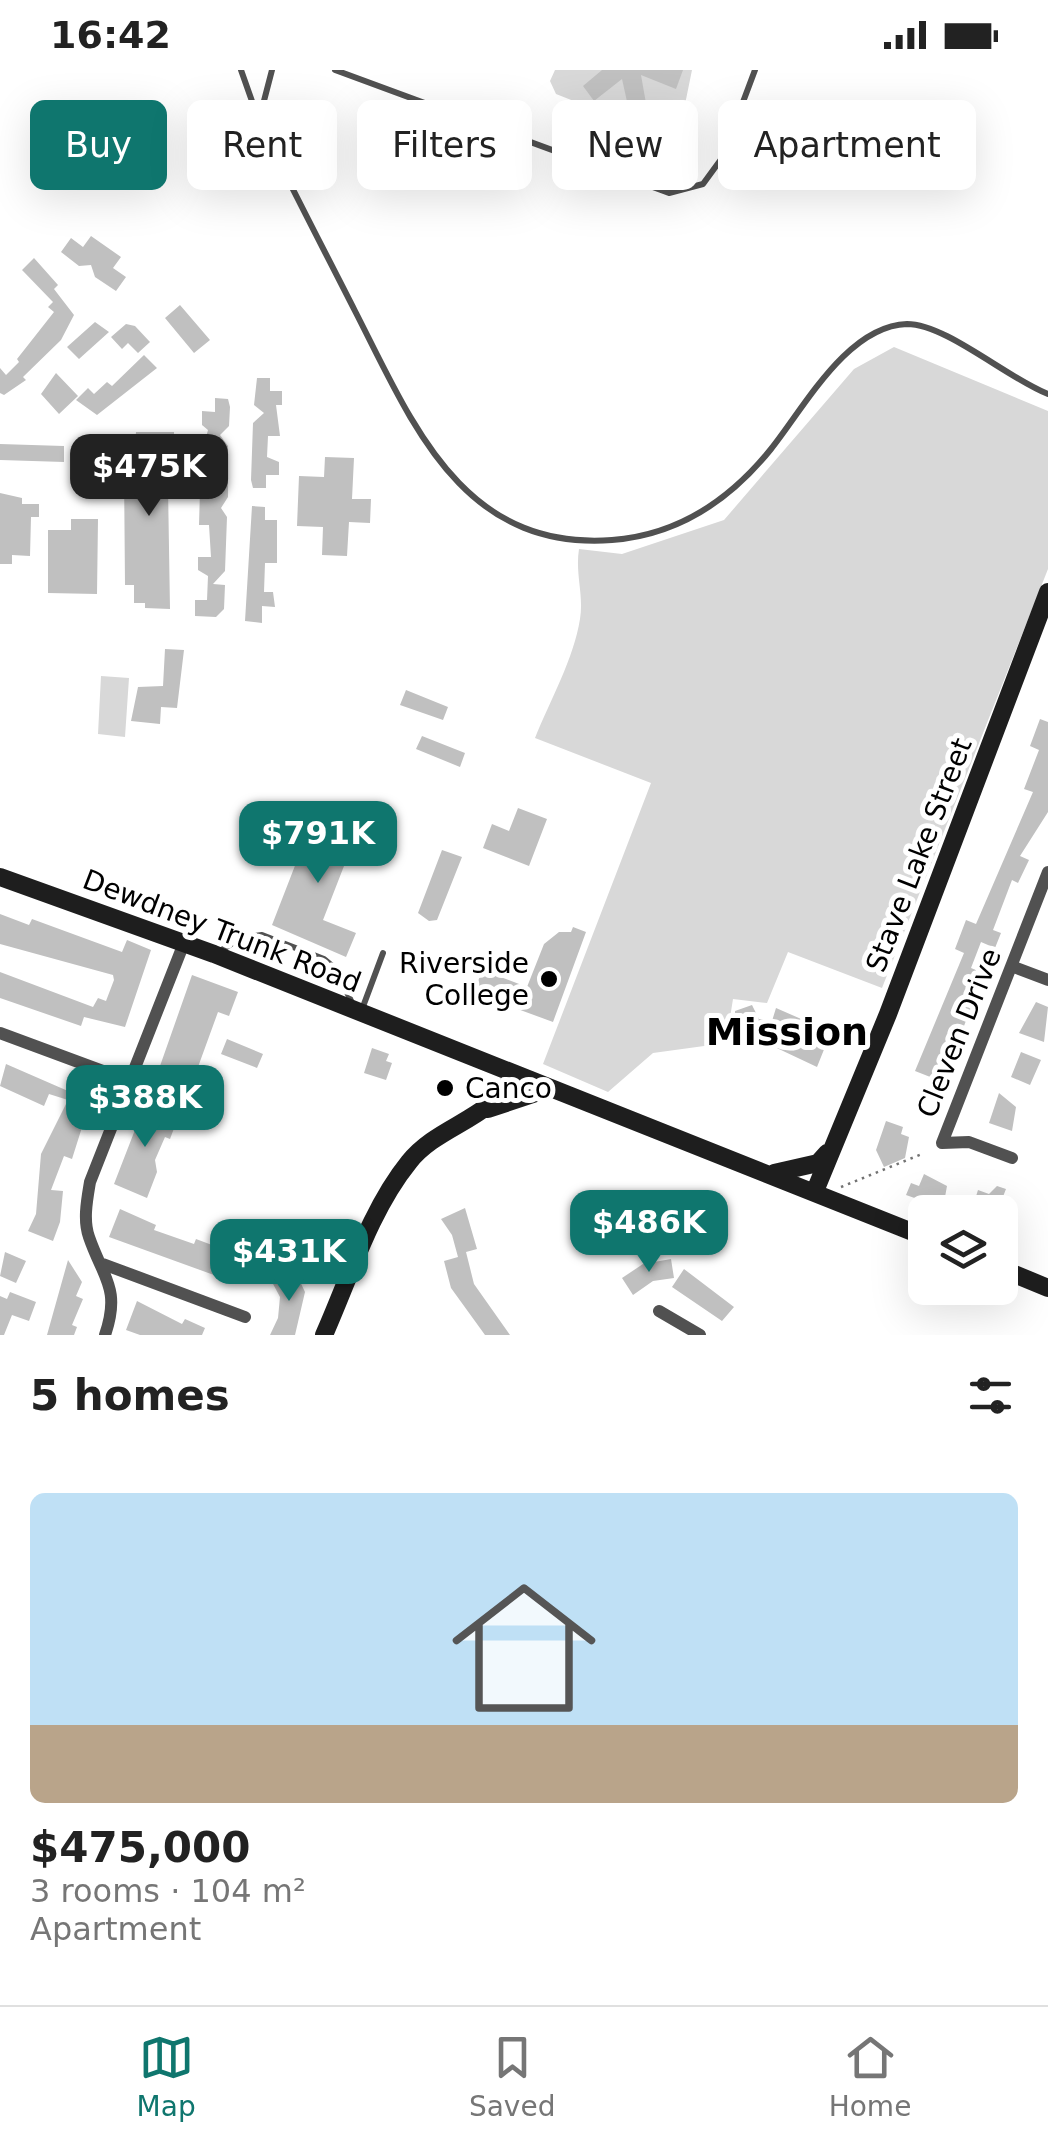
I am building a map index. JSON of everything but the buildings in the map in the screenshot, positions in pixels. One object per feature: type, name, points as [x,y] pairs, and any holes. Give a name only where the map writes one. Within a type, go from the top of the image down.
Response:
[{"type":"main road","name":"Stave Lake Street","points":[[815,1192],[1048,592]]},
{"type":"main road","name":"Dewdney Trunk Road","points":[[0,877],[214,954],[908,1230]]},
{"type":"main road","points":[[483,1111],[506,1089],[513,1075]]},
{"type":"main road","points":[[324,1335],[384,1202],[410,1160],[445,1130],[483,1111],[548,1089]]},
{"type":"main road","points":[[771,1173],[790,1173],[818,1163],[833,1145]]},
{"type":"main road","points":[[1018,1276],[1048,1288]]},
{"type":"street","name":"Cleven Drive","points":[[1012,1158],[969,1142],[942,1143],[1048,872]]},
{"type":"street","points":[[106,1335],[113,1292],[88,1236],[90,1182],[184,943]]},
{"type":"street","points":[[1014,967],[1048,980]]},
{"type":"street","points":[[0,1033],[189,1104]]},
{"type":"street","points":[[103,1264],[244,1318]]},
{"type":"street","points":[[659,1311],[700,1335]]},
{"type":"lane","points":[[241,70],[251,100]]},
{"type":"lane","points":[[264,100],[272,70]]},
{"type":"lane","points":[[335,70],[669,193],[703,184],[722,158],[755,70]]},
{"type":"lane","points":[[294,190],[414,426],[439,465],[474,500],[536,531],[581,540],[624,540],[667,530],[707,510],[761,462],[845,356],[867,338],[894,326],[937,330],[1000,371],[1048,394]]},
{"type":"lane","points":[[214,954],[240,938],[262,935],[324,960],[343,980],[358,1012]]},
{"type":"lane","points":[[358,1012],[383,953]]},
{"type":"path","points":[[834,1190],[922,1154]]},
{"type":"shaded area","points":[[555,70],[692,70],[686,100],[571,100],[556,94],[550,81]]},
{"type":"shaded area","points":[[894,347],[1048,411],[1048,569],[882,988],[788,952],[767,1003],[733,999],[726,1043],[653,1053],[608,1092],[543,1064],[651,783],[535,738],[577,634],[581,610],[579,549],[622,554],[724,520],[854,369]]},
{"type":"shaded area","points":[[101,676],[129,678],[125,737],[98,734]]},
{"type":"place","name":"Riverside College","points":[[549,979]]},
{"type":"place","name":"Canco","points":[[445,1088]]},
{"type":"district","name":"Mission","points":[[787,1032]]}]
